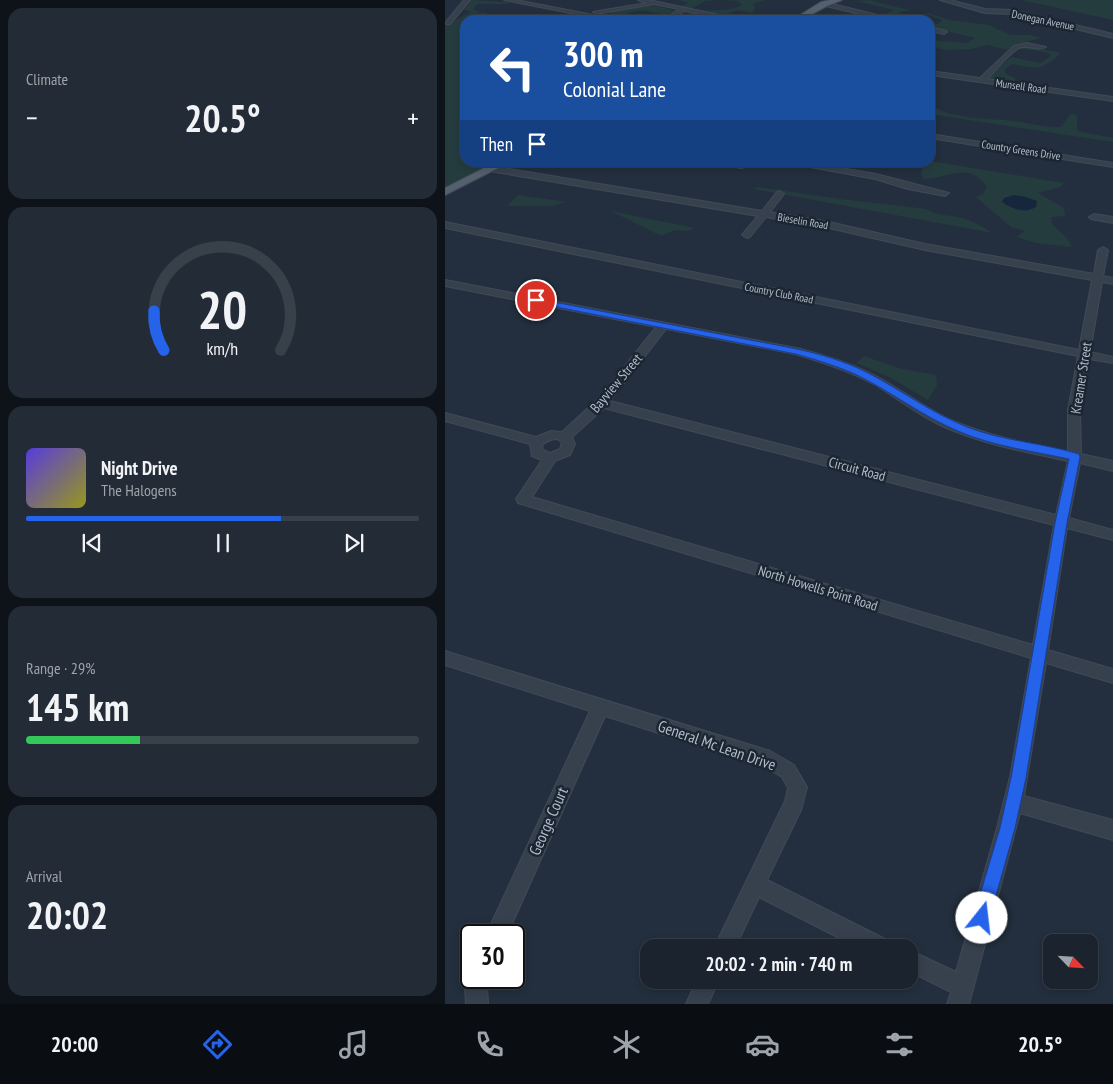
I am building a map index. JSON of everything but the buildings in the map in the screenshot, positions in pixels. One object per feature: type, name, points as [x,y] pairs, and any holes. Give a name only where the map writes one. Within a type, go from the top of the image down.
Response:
[{"type":"main road","points":[[805,15],[824,4],[838,0]]},
{"type":"main road","points":[[445,192],[496,167]]},
{"type":"street","points":[[448,23],[467,0]]},
{"type":"street","points":[[507,0],[595,15]]},
{"type":"street","points":[[635,6],[640,0],[714,15]]},
{"type":"street","name":"Donegan Avenue","points":[[943,0],[985,10],[1013,12],[1113,36]]},
{"type":"street","points":[[587,13],[655,4]]},
{"type":"street","points":[[824,4],[871,15]]},
{"type":"street","points":[[674,15],[683,9]]},
{"type":"street","points":[[935,30],[944,32]]},
{"type":"street","points":[[981,80],[1016,47],[1027,45],[1043,47]]},
{"type":"street","name":"Munsell Road","points":[[935,74],[1113,99]]},
{"type":"street","name":"Country Greens Drive","points":[[935,137],[1113,164]]},
{"type":"street","points":[[819,167],[876,176],[908,186],[945,193]]},
{"type":"street","name":"Bieselin Road","points":[[492,169],[829,225],[925,247],[1105,280]]},
{"type":"street","points":[[747,235],[779,194]]},
{"type":"street","points":[[1094,217],[1113,220]]},
{"type":"street","name":"Country Club Road","points":[[445,225],[1113,360]]},
{"type":"street","name":"Kreamer Street","points":[[960,995],[1013,802],[1061,523],[1075,457],[1074,410],[1085,354],[1105,280],[1103,250]]},
{"type":"street","points":[[445,282],[797,351],[831,361],[862,374],[927,412],[962,429],[985,437],[1113,466]]},
{"type":"street","name":"Bayview Street","points":[[538,442],[552,435],[564,436],[578,428],[601,403],[663,325]]},
{"type":"street","name":"Circuit Road","points":[[601,403],[1113,535]]},
{"type":"street","points":[[445,417],[538,442],[536,445],[537,453],[550,458],[561,455],[568,448],[569,441],[564,436]]},
{"type":"street","name":"North Howells Point Road","points":[[550,458],[523,499],[1113,676]]},
{"type":"street","name":"General Mc Lean Drive","points":[[445,658],[770,760],[788,771],[798,787],[794,803],[754,884]]},
{"type":"street","name":"George Court","points":[[501,924],[600,707]]},
{"type":"street","points":[[1013,802],[1113,830]]},
{"type":"street","points":[[728,939],[754,884],[864,939]]},
{"type":"street","points":[[918,966],[960,995]]},
{"type":"street","points":[[477,989],[477,1004]]},
{"type":"street","points":[[697,1004],[704,989]]},
{"type":"green space","points":[[472,0],[510,2],[507,4],[478,4],[473,8],[480,13],[492,15],[465,15],[470,11],[464,10]]},
{"type":"green space","points":[[678,0],[719,0],[705,1],[692,8],[680,7],[689,3]]},
{"type":"green space","points":[[719,0],[765,0],[753,4],[755,8],[752,13],[738,10],[724,15],[698,10],[726,10],[742,5],[738,1]]},
{"type":"green space","points":[[868,0],[911,11],[901,11],[900,15],[879,15],[874,14],[888,13],[894,10],[856,1]]},
{"type":"green space","points":[[1021,0],[1113,0],[1113,20]]},
{"type":"green space","points":[[657,6],[675,11],[666,14],[647,11],[620,15],[610,13],[616,10]]},
{"type":"green space","points":[[935,15],[949,20],[989,25],[1010,35],[1030,35],[1041,38],[1018,44],[1007,50],[987,45],[971,49],[947,50],[935,48],[935,40],[966,43],[975,38],[935,28],[935,24],[943,20],[935,17]]},
{"type":"green space","points":[[460,17],[460,167],[497,167],[445,192],[445,23]]},
{"type":"green space","points":[[1030,47],[1061,53],[1043,66],[1028,67],[1012,64],[1004,70],[1006,74],[1015,78],[1015,83],[987,79],[1011,57],[1040,63],[1051,56],[1049,53],[1019,48]]},
{"type":"green space","points":[[935,107],[959,116],[1014,121],[1049,127],[1061,127],[1070,114],[1077,115],[1077,131],[1113,138],[1113,142],[935,115]]},
{"type":"green space","points":[[935,162],[1064,183],[1060,187],[1038,193],[1064,208],[1065,216],[1051,217],[1052,224],[1067,238],[1072,247],[1036,243],[1016,237],[1025,231],[1011,227],[976,197],[983,194],[987,186],[972,174],[958,173],[924,179],[921,174],[923,168],[920,167],[935,167]]},
{"type":"green space","points":[[757,187],[927,209],[931,212],[966,219],[993,233],[754,189]]},
{"type":"green space","points":[[518,195],[566,202],[553,206],[507,206]]},
{"type":"green space","points":[[611,211],[694,228],[687,231],[674,230],[661,236]]},
{"type":"green space","points":[[864,356],[902,369],[936,375],[937,385],[928,400],[889,377],[856,363]]},
{"type":"water","points":[[1014,195],[1037,201],[1036,207],[1019,210],[1002,202],[1004,198]]},
{"type":"route","points":[[536,300],[797,351],[831,361],[862,374],[946,423],[985,437],[1075,457],[1061,523],[1019,778],[982,918]]}]
